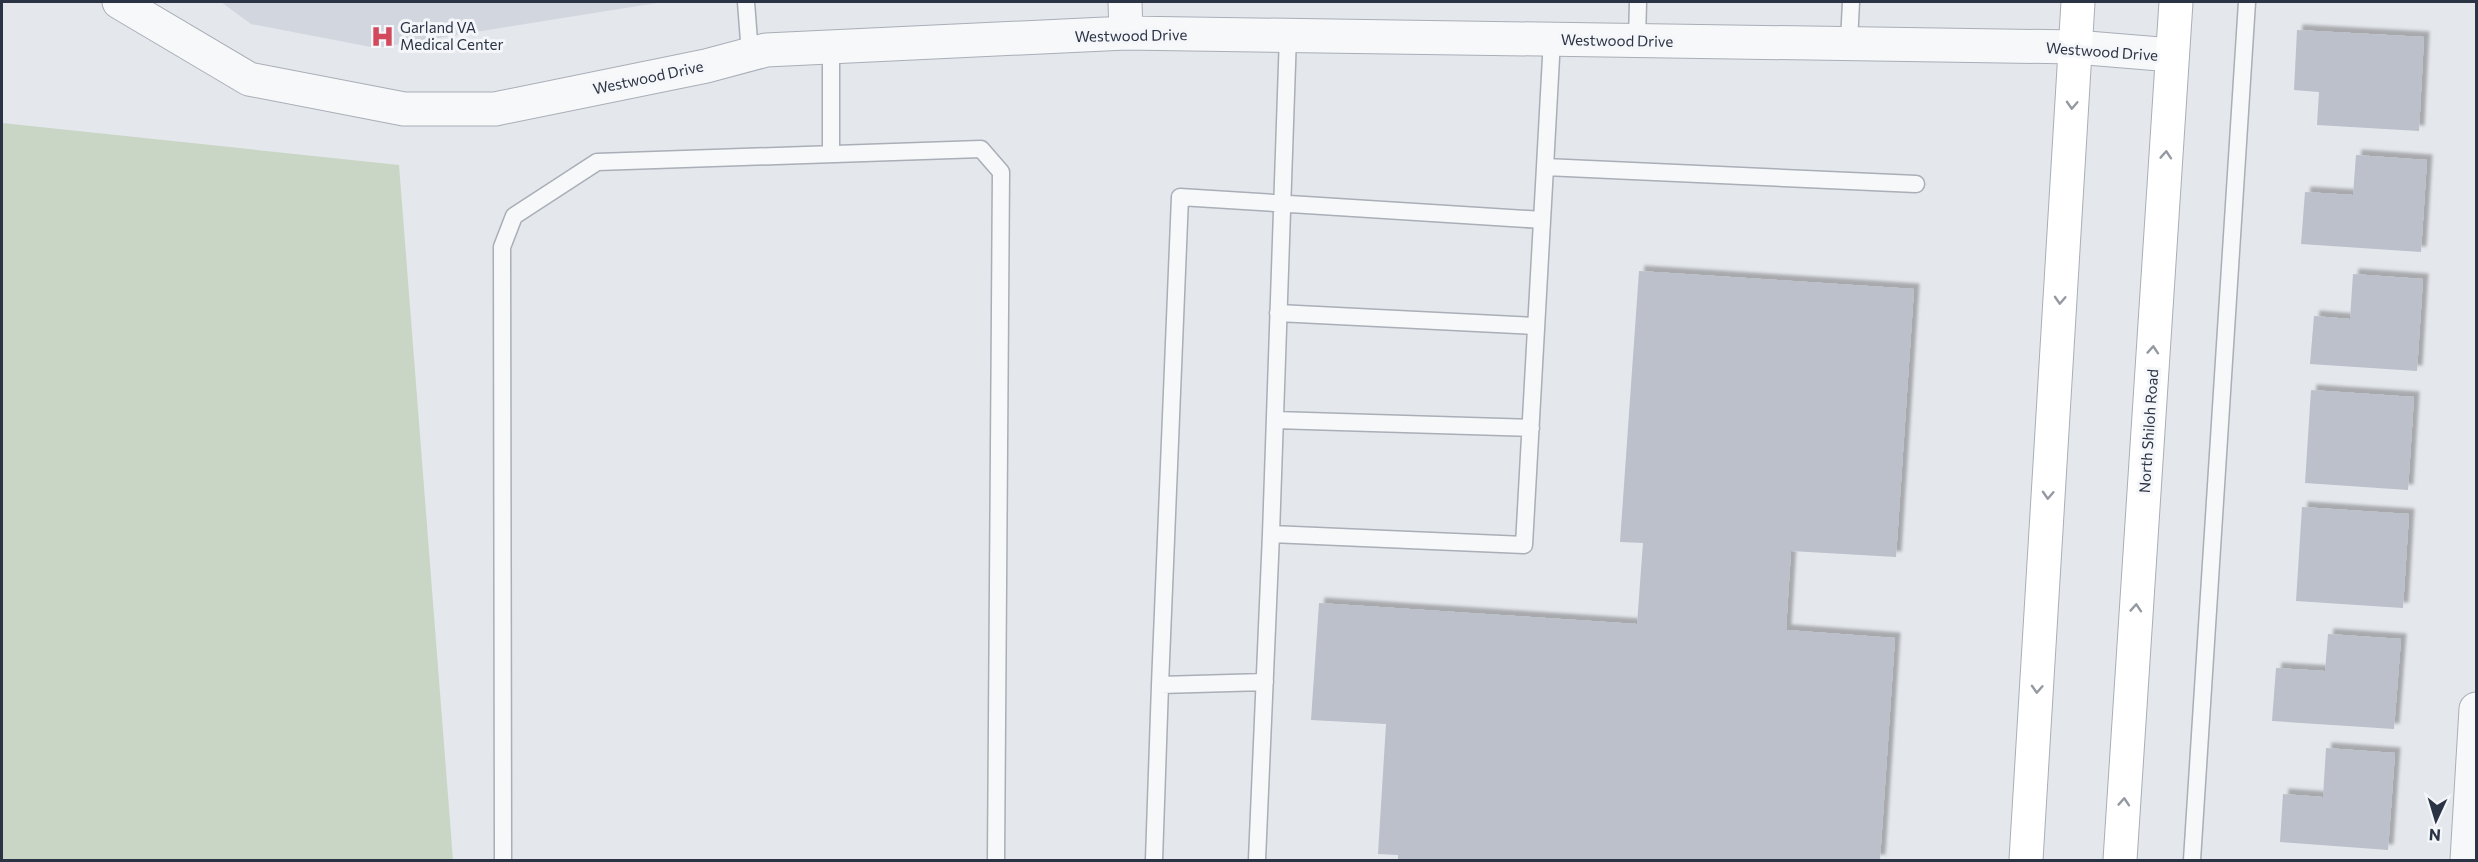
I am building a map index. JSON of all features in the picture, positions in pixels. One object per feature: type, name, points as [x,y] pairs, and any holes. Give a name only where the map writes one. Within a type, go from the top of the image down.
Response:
[{"type":"main road","points":[[2026,861],[2078,2]]},
{"type":"main road","name":"North Shiloh Road","points":[[2120,861],[2176,2]]},
{"type":"street","name":"Westwood Drive","points":[[119,2],[249,78],[404,109],[495,109],[706,66],[766,50],[831,47],[1126,17],[1288,34],[2075,47],[2172,55]]},
{"type":"street","points":[[2467,861],[2474,776],[2476,709]]},
{"type":"lane","points":[[746,2],[750,54]]},
{"type":"lane","points":[[1637,40],[1638,2]]},
{"type":"lane","points":[[1850,42],[1851,2]]},
{"type":"lane","points":[[2192,861],[2247,2]]},
{"type":"lane","points":[[1257,861],[1288,34]]},
{"type":"lane","points":[[1271,534],[1524,545],[1552,39]]},
{"type":"lane","points":[[831,47],[831,154]]},
{"type":"lane","points":[[503,861],[502,247],[514,216],[597,162],[981,149],[1001,172],[996,861]]},
{"type":"lane","points":[[1545,167],[1916,184]]},
{"type":"lane","points":[[1154,861],[1180,197],[1542,220]]},
{"type":"lane","points":[[1278,313],[1536,326]]},
{"type":"lane","points":[[1275,420],[1531,428]]},
{"type":"lane","points":[[1161,685],[1265,682]]},
{"type":"shaded area","name":"Garland VA Medical Center","points":[[221,2],[663,2],[376,48],[251,24]]},
{"type":"green space","points":[[2,123],[399,165],[453,860],[2,860]]},
{"type":"building","points":[[2297,30],[2424,37],[2419,131],[2317,125],[2319,92],[2294,90]]},
{"type":"building","points":[[2356,155],[2427,160],[2421,252],[2301,244],[2305,192],[2353,195]]},
{"type":"building","points":[[1639,271],[1914,289],[1896,557],[1791,551],[1786,630],[1895,638],[1880,860],[1398,860],[1398,855],[1378,854],[1386,724],[1311,720],[1319,603],[1637,624],[1643,543],[1620,542]]},
{"type":"building","points":[[2353,274],[2423,279],[2417,371],[2310,364],[2314,316],[2350,319]]},
{"type":"building","points":[[2311,390],[2414,397],[2408,490],[2305,483]]},
{"type":"building","points":[[2302,507],[2409,514],[2403,608],[2296,601]]},
{"type":"building","points":[[2328,634],[2401,639],[2394,729],[2272,721],[2276,668],[2325,671]]},
{"type":"building","points":[[2326,748],[2395,753],[2388,850],[2280,842],[2283,794],[2323,797]]},
{"type":"place","name":"Garland VA Medical Center","points":[[382,36]]}]
